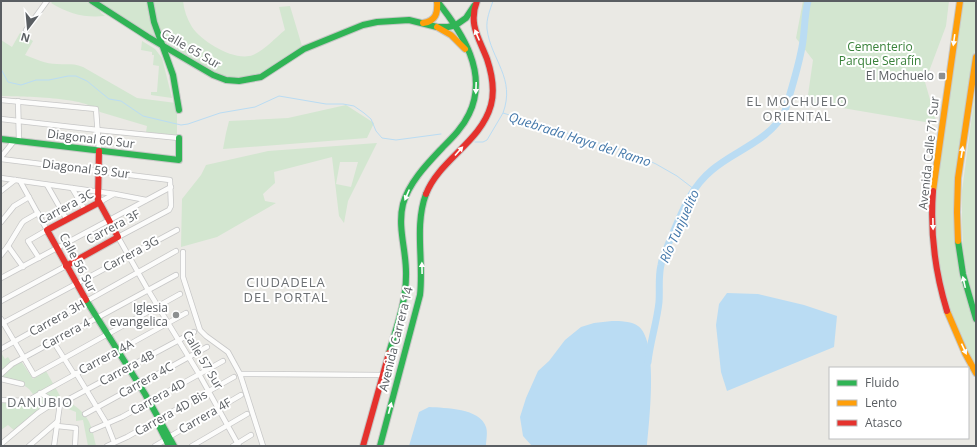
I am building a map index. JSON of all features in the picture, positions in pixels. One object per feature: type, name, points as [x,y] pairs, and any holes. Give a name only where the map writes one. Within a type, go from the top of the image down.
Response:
[{"type":"main road","name":"Calle 65 Sur","points":[[92,1],[162,45],[220,78],[232,81],[246,81],[261,77],[304,49],[357,26],[377,22],[409,20],[437,27],[456,25]]},
{"type":"main road","points":[[150,1],[154,19],[170,66],[179,110]]},
{"type":"main road","name":"Calle 65 Sur","points":[[420,22],[429,22],[436,17],[438,10],[437,1]]},
{"type":"main road","name":"Avenida Carrera 14","points":[[363,446],[384,375],[407,283],[400,222],[403,202],[415,179],[462,126],[472,109],[476,95],[474,68],[470,54],[456,25],[437,1]]},
{"type":"main road","name":"Avenida Calle 71 Sur","points":[[960,1],[933,193],[933,236],[936,267],[945,301],[957,336],[976,373]]},
{"type":"main road","points":[[456,25],[466,18],[475,3]]},
{"type":"main road","name":"Avenida Carrera 14","points":[[380,446],[421,289],[422,264],[419,220],[423,199],[435,179],[482,124],[492,103],[492,76],[488,60],[472,22],[475,3]]},
{"type":"main road","points":[[437,27],[454,37],[470,54]]},
{"type":"main road","points":[[976,57],[959,174],[957,203],[958,246],[962,272],[976,319]]},
{"type":"main road","name":"Diagonal 60 Sur","points":[[1,139],[179,160],[179,138]]},
{"type":"main road","points":[[98,203],[99,150]]},
{"type":"main road","name":"Carrera 3C","points":[[47,230],[98,203]]},
{"type":"main road","name":"Calle 57 Sur","points":[[98,203],[118,237]]},
{"type":"main road","name":"Calle 56 Sur","points":[[47,230],[76,284],[106,335],[139,384],[167,438],[174,446]]},
{"type":"main road","name":"Carrera 3F","points":[[66,266],[118,237]]},
{"type":"main road","name":"Calle 56 Sur","points":[[167,438],[169,446]]},
{"type":"street","points":[[26,30],[47,1]]},
{"type":"street","points":[[1,100],[96,109],[99,150]]},
{"type":"street","points":[[1,158],[17,141],[19,121],[18,101]]},
{"type":"street","points":[[1,119],[179,138]]},
{"type":"street","name":"Diagonal 59 Sur","points":[[1,158],[170,180],[171,187]]},
{"type":"street","points":[[1,178],[115,194],[146,200]]},
{"type":"street","points":[[1,191],[18,180]]},
{"type":"street","name":"Calle 56 Sur","points":[[18,180],[47,230]]},
{"type":"street","points":[[47,185],[68,220]]},
{"type":"street","points":[[1,278],[171,187]]},
{"type":"street","name":"Carrera 3F","points":[[118,237],[169,210],[171,187]]},
{"type":"street","points":[[72,188],[85,210]]},
{"type":"street","name":"Carrera 3C","points":[[98,203],[115,194]]},
{"type":"street","points":[[1,222],[14,206],[29,197]]},
{"type":"street","points":[[1,254],[7,248],[24,220],[38,214]]},
{"type":"street","name":"Carrera 3C","points":[[39,258],[28,241],[47,230]]},
{"type":"street","name":"Carrera 3G","points":[[2,322],[177,230]]},
{"type":"street","name":"Calle 57 Sur","points":[[118,237],[137,272],[209,391],[228,425],[236,445]]},
{"type":"street","points":[[1,246],[7,248],[23,267]]},
{"type":"street","name":"Carrera 3H","points":[[1,349],[176,251]]},
{"type":"street","points":[[182,252],[183,277],[200,330],[228,352],[240,374],[263,446]]},
{"type":"street","points":[[1,301],[66,266]]},
{"type":"street","name":"Carrera 4","points":[[1,374],[5,372],[12,364],[176,275]]},
{"type":"street","points":[[2,322],[34,375],[180,294]]},
{"type":"street","name":"Carrera 4A","points":[[1,400],[26,401],[186,313]]},
{"type":"street","name":"Carrera 4B","points":[[1,444],[38,413],[86,390],[194,332]]},
{"type":"street","points":[[53,341],[107,424],[114,442]]},
{"type":"street","name":"Carrera 4C","points":[[86,414],[207,347]]},
{"type":"street","name":"Carrera 4D","points":[[92,430],[107,424],[149,402],[223,361]]},
{"type":"street","points":[[240,374],[384,375]]},
{"type":"street","name":"Carrera 4D Bis","points":[[107,446],[127,437],[234,377]]},
{"type":"street","points":[[1,379],[22,384]]},
{"type":"street","points":[[40,393],[58,403],[58,423],[54,446]]},
{"type":"street","name":"Carrera 4F","points":[[155,446],[241,395]]},
{"type":"street","points":[[192,446],[247,414]]},
{"type":"street","points":[[58,423],[76,428],[75,446]]},
{"type":"street","points":[[29,446],[58,423]]},
{"type":"street","points":[[236,445],[252,435]]},
{"type":"green space","points":[[53,1],[86,1],[99,9],[105,16],[84,16],[77,14],[64,10],[51,3]]},
{"type":"green space","points":[[97,1],[147,1],[155,37]]},
{"type":"green space","points":[[152,1],[183,1],[190,24],[197,33],[211,44],[237,56],[253,55],[270,44],[285,30],[279,7],[290,6],[302,46],[261,73],[252,77],[242,78],[224,76],[164,41],[158,27]]},
{"type":"green space","name":"Cementerio Parque Serafín","points":[[803,1],[949,1],[946,26],[925,82],[937,124],[807,102],[813,60],[796,38]]},
{"type":"green space","points":[[962,1],[976,1],[976,42],[954,206],[972,315],[976,326],[976,367],[957,331],[949,308],[940,272],[936,234],[937,178]]},
{"type":"green space","points":[[20,33],[33,41],[25,55],[49,63],[83,67],[137,98],[176,103],[177,135],[146,132],[147,126],[100,112],[93,107],[82,103],[54,98],[1,96],[1,40],[12,47]]},
{"type":"green space","points":[[142,41],[155,49],[162,58],[172,98],[151,95],[151,92],[157,92],[159,66],[153,65],[154,55],[152,55],[152,52],[141,50]]},
{"type":"green space","points":[[976,85],[976,305],[968,277],[963,251],[962,191]]},
{"type":"green space","points":[[346,105],[374,123],[367,138],[223,149],[229,121],[288,118]]},
{"type":"green space","points":[[377,143],[348,201],[344,223],[339,216],[332,157],[274,172],[275,183],[263,194],[265,201],[276,203],[217,237],[181,247],[182,199],[201,175],[206,165],[268,151]],"holes":[[[340,162],[358,162],[351,187],[336,184]]]},
{"type":"green space","points":[[1,353],[5,359],[8,357],[13,365],[21,361],[33,379],[46,371],[64,403],[69,401],[87,418],[96,446],[88,446],[83,420],[76,421],[76,412],[61,406],[38,413],[15,431],[8,425],[1,430],[1,402],[24,403],[34,396],[28,388],[16,382],[1,379]]},
{"type":"water","points":[[727,293],[758,294],[804,305],[837,316],[834,347],[727,391],[721,372],[716,325],[719,304]]},
{"type":"water","points":[[612,321],[629,322],[638,326],[644,334],[649,348],[651,364],[651,401],[647,446],[532,446],[523,436],[520,417],[526,398],[538,371],[549,361],[565,340],[581,327],[594,323]]},
{"type":"water","points":[[429,407],[461,410],[477,416],[486,427],[486,446],[409,446],[419,412]]},
{"type":"waterway","points":[[493,1],[488,18],[487,29],[489,40],[505,79],[507,89],[503,113]]},
{"type":"waterway","name":"Río Tunjuelito","points":[[648,362],[658,310],[662,262],[678,221],[692,193],[704,177],[721,163],[761,138],[770,130],[785,111],[803,41],[808,1]]},
{"type":"waterway","name":"Quebrada Haya del Ramo","points":[[1,69],[8,82],[21,85],[36,80],[49,80],[76,76],[87,81],[109,99],[121,101],[143,116],[181,125],[220,113],[255,107],[279,96],[326,104],[343,104],[354,106],[371,119],[376,131],[382,138],[396,140],[441,134]]},
{"type":"waterway","name":"Quebrada Haya del Ramo","points":[[475,142],[483,142],[487,140],[503,113],[634,154],[677,176],[694,189]]},
{"type":"traffic: fast","points":[[92,1],[148,37],[213,75],[226,80],[239,81],[261,77],[304,49],[363,25],[377,22],[409,20],[437,27],[448,27],[456,25],[466,18],[474,6]]},
{"type":"traffic: fast","points":[[150,1],[154,22],[173,75],[179,110]]},
{"type":"traffic: fast","points":[[389,353],[400,315],[406,286],[406,267],[401,222],[403,204],[410,188],[420,173],[464,123],[474,99],[476,83],[470,54],[455,26],[437,1]]},
{"type":"traffic: fast","points":[[1,139],[179,160],[179,138]]},
{"type":"traffic: fast","points":[[380,446],[420,295],[420,231],[422,206],[426,194]]},
{"type":"traffic: fast","points":[[958,241],[963,274],[976,319]]},
{"type":"traffic: fast","points":[[86,300],[145,394],[174,446]]},
{"type":"traffic: fast","points":[[160,428],[169,446]]},
{"type":"traffic: slow","points":[[423,23],[431,20],[435,16],[437,1]]},
{"type":"traffic: slow","points":[[933,191],[960,1]]},
{"type":"traffic: slow","points":[[437,27],[451,35],[465,49]]},
{"type":"traffic: slow","points":[[958,241],[958,178],[976,57]]},
{"type":"traffic: slow","points":[[947,311],[965,353],[976,373]]},
{"type":"traffic: jam","points":[[426,194],[440,171],[478,130],[486,118],[491,105],[493,94],[492,76],[474,24],[477,1]]},
{"type":"traffic: jam","points":[[66,266],[118,237],[98,200],[99,151]]},
{"type":"traffic: jam","points":[[933,191],[932,221],[934,251],[939,281],[947,311]]},
{"type":"traffic: jam","points":[[86,300],[47,230],[98,203]]},
{"type":"traffic: jam","points":[[363,446],[389,353]]},
{"type":"place","name":"El Mochuelo","points":[[942,76]]},
{"type":"place","name":"Iglesia evangelica","points":[[176,315]]},
{"type":"district","name":"EL MOCHUELO ORIENTAL","points":[[797,108]]},
{"type":"district","name":"CIUDADELA DEL PORTAL","points":[[286,290]]},
{"type":"district","name":"DANUBIO","points":[[40,402]]}]
